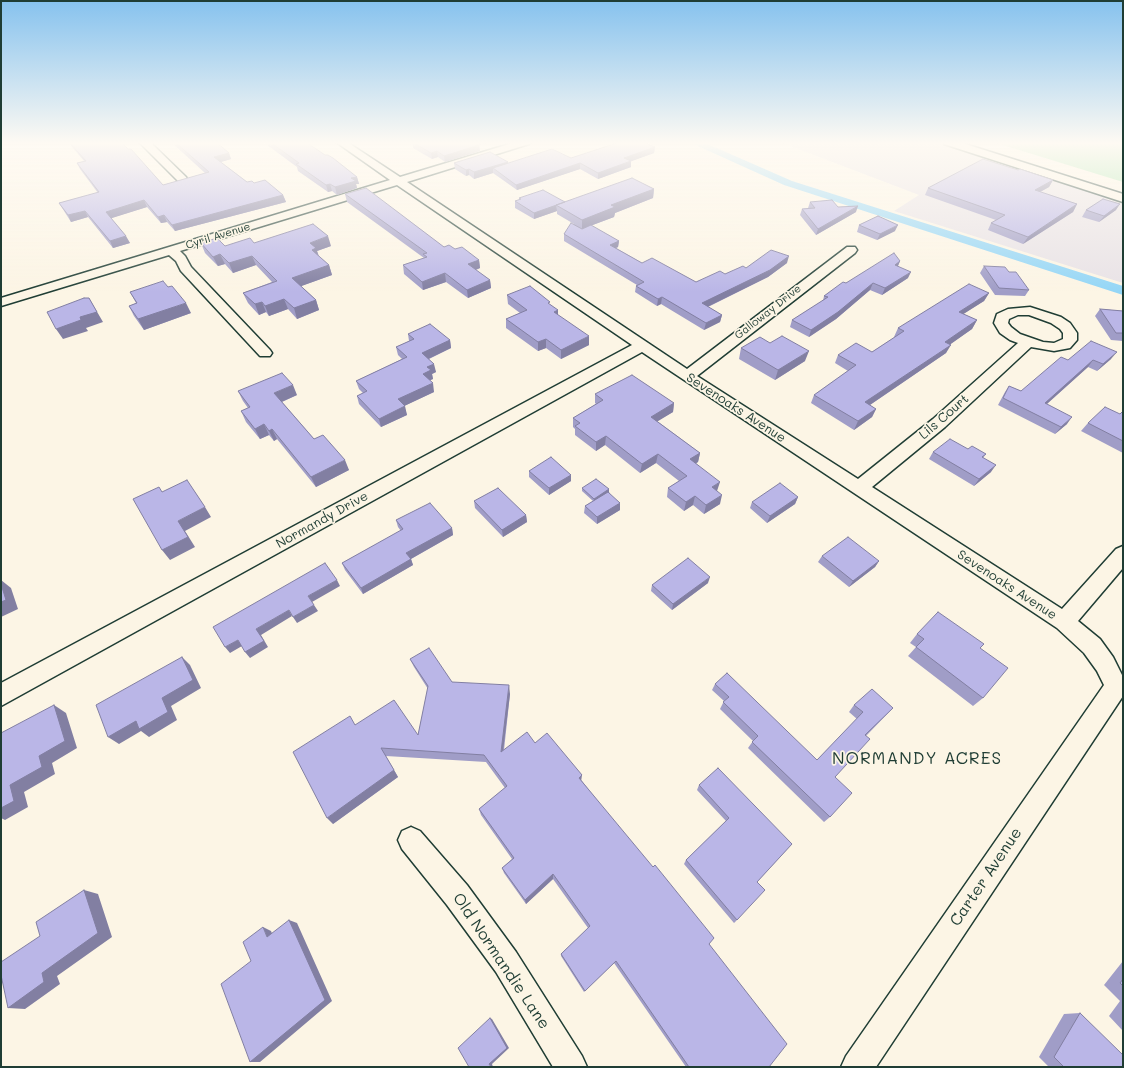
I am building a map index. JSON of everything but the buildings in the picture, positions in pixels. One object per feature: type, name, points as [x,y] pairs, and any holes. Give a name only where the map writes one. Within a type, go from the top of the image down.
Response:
[{"type":"main road","points":[[1104,192],[1123,198]]},
{"type":"street","name":"Cyril Avenue","points":[[1,302],[363,192]]},
{"type":"street","name":"Sevenoaks Avenue","points":[[415,192],[687,376],[1064,622],[1092,646],[1105,664],[1116,687]]},
{"type":"street","points":[[171,250],[181,259],[185,268],[265,353]]},
{"type":"street","name":"Galloway Drive","points":[[687,376],[806,282],[851,250]]},
{"type":"street","points":[[146,258],[165,266],[185,268]]},
{"type":"street","name":"Lils Court","points":[[859,488],[939,423],[1027,343]]},
{"type":"street","name":"Normandy Drive","points":[[1,695],[642,346]]},
{"type":"street","points":[[1064,622],[1123,554]]},
{"type":"street","name":"Carter Avenue","points":[[857,1067],[1116,687]]},
{"type":"street","name":"Old Normandie Lane","points":[[411,840],[457,895],[506,962],[571,1067]]},
{"type":"shaded area","points":[[911,192],[1098,192],[1123,200],[1123,283],[894,211],[919,195]]},
{"type":"waterway","points":[[816,192],[926,226],[1123,291]]},
{"type":"district","name":"NORMANDY ACRES","points":[[917,759]]}]
